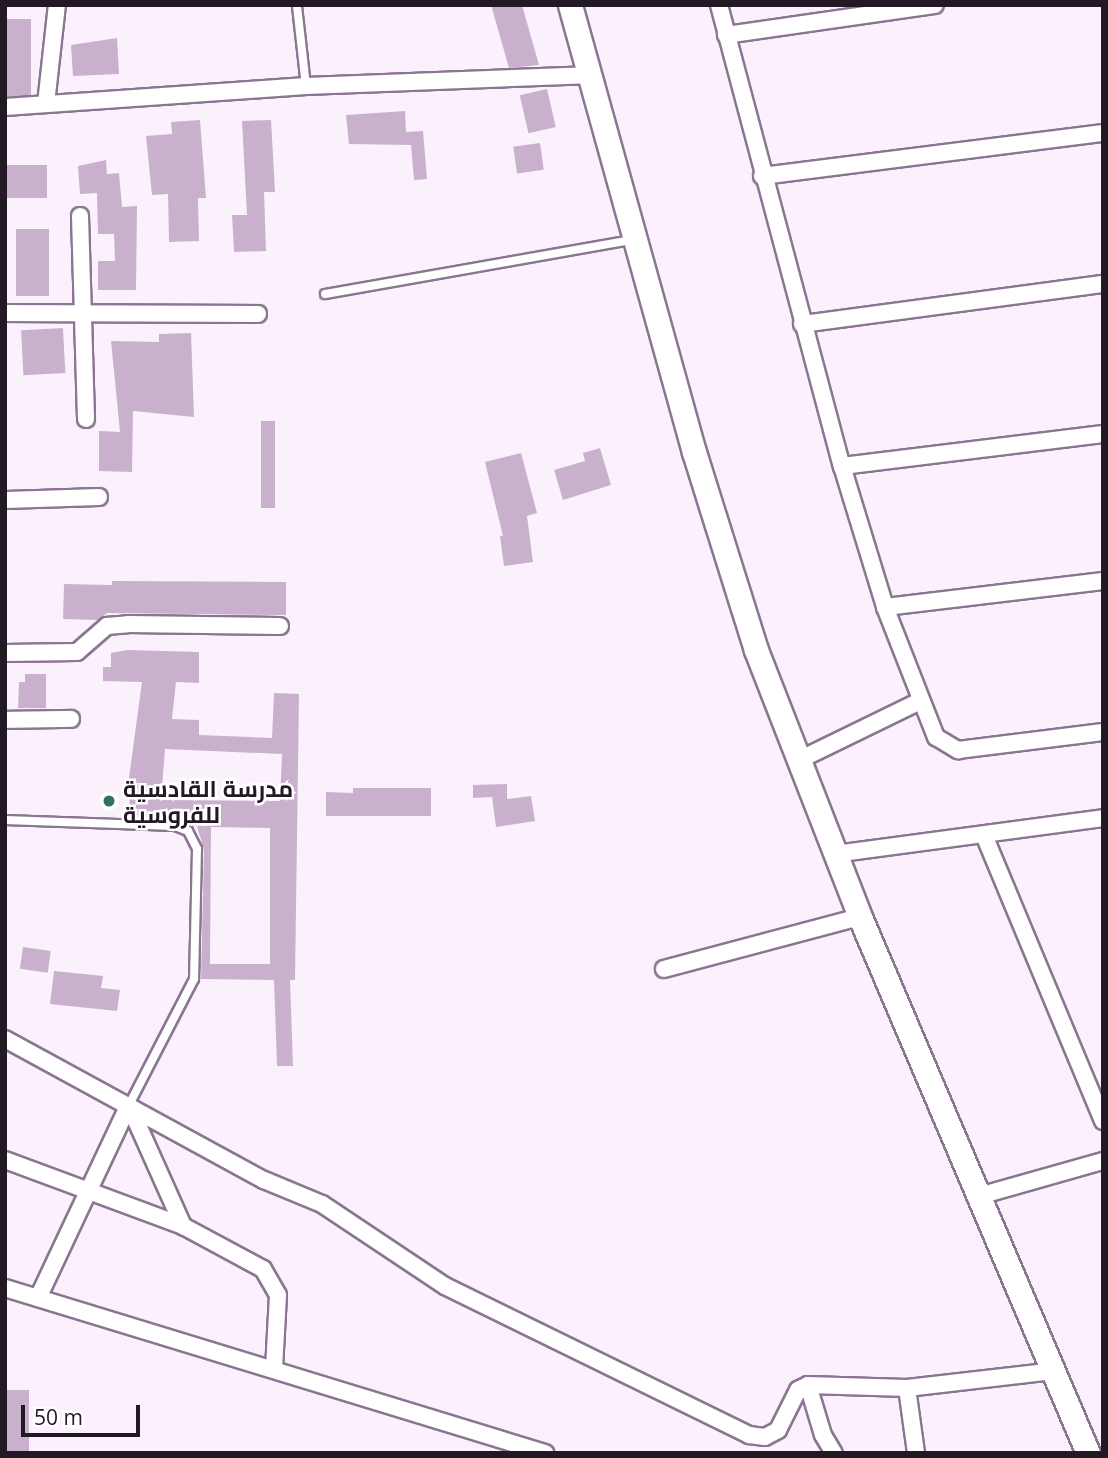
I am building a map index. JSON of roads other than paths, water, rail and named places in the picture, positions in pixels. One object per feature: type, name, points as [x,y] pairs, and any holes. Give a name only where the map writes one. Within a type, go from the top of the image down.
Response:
[{"type":"street","points":[[46,104],[57,5]]},
{"type":"street","points":[[570,5],[587,75],[733,582],[797,761],[860,917],[1088,1453]]},
{"type":"street","points":[[719,5],[762,176],[842,466],[885,607],[936,737],[958,750],[1103,732]]},
{"type":"street","points":[[726,35],[866,10],[935,5]]},
{"type":"street","points":[[5,107],[306,86],[587,75]]},
{"type":"street","points":[[762,176],[1103,133]]},
{"type":"street","points":[[80,216],[86,310],[86,419]]},
{"type":"street","points":[[803,324],[1103,284]]},
{"type":"street","points":[[5,313],[86,310],[258,314]]},
{"type":"street","points":[[842,466],[1103,434]]},
{"type":"street","points":[[5,500],[99,497]]},
{"type":"street","points":[[885,607],[1103,581]]},
{"type":"street","points":[[5,653],[77,652],[107,626],[280,626]]},
{"type":"street","points":[[797,761],[920,701]]},
{"type":"street","points":[[5,720],[72,719]]},
{"type":"street","points":[[834,854],[1103,818]]},
{"type":"street","points":[[984,835],[1103,1121]]},
{"type":"street","points":[[664,969],[860,917]]},
{"type":"street","points":[[5,1039],[264,1180],[322,1204],[445,1286],[723,1424],[757,1437],[771,1434],[798,1390],[808,1385],[906,1388],[1053,1371]]},
{"type":"street","points":[[38,1298],[129,1105]]},
{"type":"street","points":[[129,1105],[183,1226]]},
{"type":"street","points":[[5,1160],[183,1226],[263,1269],[278,1295],[274,1368]]},
{"type":"street","points":[[979,1196],[1103,1161]]},
{"type":"street","points":[[5,1288],[545,1453]]},
{"type":"street","points":[[808,1385],[823,1435],[834,1453]]},
{"type":"street","points":[[906,1388],[916,1453]]},
{"type":"lane","points":[[297,6],[306,86]]},
{"type":"lane","points":[[325,295],[635,240]]},
{"type":"lane","points":[[5,820],[175,826],[188,831],[197,849],[194,979],[129,1105]]},
{"type":"place","name":"مدرسة القادسية للفروسية","points":[[109,801]]}]
